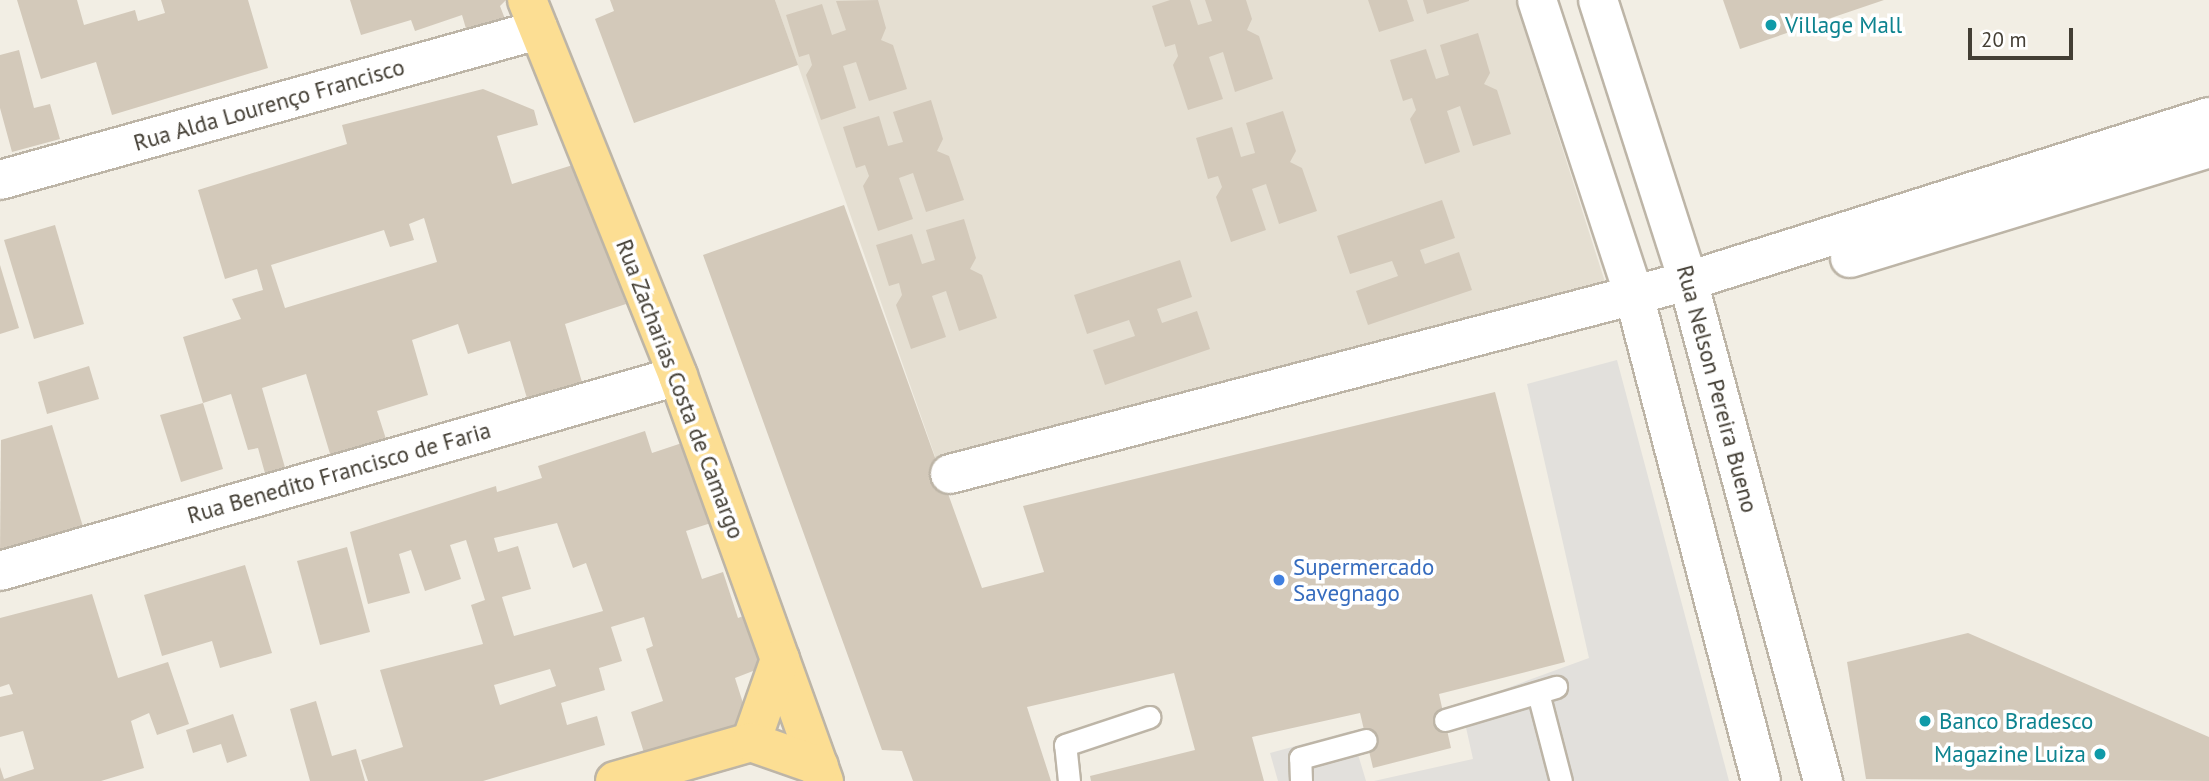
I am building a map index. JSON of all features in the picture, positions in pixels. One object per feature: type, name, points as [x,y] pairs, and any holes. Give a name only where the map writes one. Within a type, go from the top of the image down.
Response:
[{"type":"main road","name":"Rua Zacharias Costa de Camargo","points":[[533,15],[678,376],[821,773]]},
{"type":"main road","points":[[751,742],[780,659]]},
{"type":"main road","points":[[615,781],[751,742],[821,773]]},
{"type":"street","points":[[1537,0],[1634,295],[1761,781]]},
{"type":"street","name":"Rua Nelson Pereira Bueno","points":[[1598,0],[1692,294],[1823,781]]},
{"type":"street","name":"Rua Alda Lourenço Francisco","points":[[0,180],[533,15]]},
{"type":"street","points":[[1692,294],[2209,117]]},
{"type":"street","points":[[950,474],[1634,295],[1692,294],[2209,148]]},
{"type":"street","name":"Rua Benedito Francisco de Faria","points":[[0,572],[678,376]]},
{"type":"lane","points":[[1445,720],[1547,690],[1560,781]]},
{"type":"lane","points":[[1069,781],[1065,745],[1149,717]]},
{"type":"lane","points":[[1301,781],[1300,758],[1366,740]]},
{"type":"shaded area","points":[[775,0],[1515,0],[1605,282],[937,462]]},
{"type":"shaded area","points":[[1617,360],[1729,781],[1374,781],[1473,759],[1461,705],[1589,658],[1527,384]]},
{"type":"shaded area","points":[[1351,731],[1366,781],[1278,781],[1270,753]]},
{"type":"building","points":[[17,0],[77,0],[84,25],[135,10],[138,21],[165,13],[161,0],[248,0],[268,68],[112,115],[96,62],[41,79]]},
{"type":"building","points":[[350,0],[506,0],[500,6],[505,19],[467,32],[462,15],[415,31],[411,20],[361,35]]},
{"type":"building","points":[[610,0],[775,0],[798,65],[634,123],[595,19],[614,11]]},
{"type":"building","points":[[878,0],[886,28],[881,40],[893,45],[907,89],[869,101],[856,62],[843,66],[856,108],[821,120],[806,75],[812,65],[809,54],[799,57],[786,15],[822,4],[832,35],[846,30],[836,1]]},
{"type":"building","points":[[1170,0],[1190,0],[1198,25],[1212,21],[1205,0],[1246,0],[1252,19],[1247,30],[1259,36],[1273,79],[1235,92],[1223,52],[1209,57],[1223,99],[1188,110],[1173,65],[1178,56],[1175,44],[1165,47],[1152,6]]},
{"type":"building","points":[[1368,0],[1407,0],[1414,21],[1379,32]]},
{"type":"building","points":[[1423,0],[1469,0],[1469,1],[1427,14]]},
{"type":"building","name":"Village Mall","points":[[1723,0],[1884,0],[1740,49]]},
{"type":"building","points":[[1478,33],[1490,73],[1484,84],[1497,90],[1511,134],[1473,146],[1460,106],[1447,111],[1460,152],[1425,164],[1410,119],[1416,110],[1412,98],[1403,101],[1390,60],[1426,49],[1436,79],[1449,75],[1440,45]]},
{"type":"building","points":[[19,50],[34,108],[50,104],[60,139],[12,152],[0,108],[0,55]]},
{"type":"building","points":[[483,89],[534,110],[538,125],[497,136],[512,184],[576,164],[626,304],[565,324],[584,389],[529,405],[510,341],[468,354],[458,324],[412,340],[428,395],[377,411],[386,439],[331,457],[306,374],[262,388],[286,471],[266,477],[258,448],[248,450],[231,394],[203,403],[183,337],[241,319],[232,299],[263,290],[257,269],[225,279],[198,190],[347,144],[342,125]],"holes":[[[424,218],[437,262],[285,308],[271,265],[384,230],[390,247],[414,240],[409,224]]]},
{"type":"building","points":[[931,100],[943,139],[937,151],[949,156],[964,200],[926,212],[913,173],[899,178],[913,219],[878,231],[863,186],[869,176],[865,165],[856,168],[843,127],[879,116],[888,146],[903,142],[893,112]]},
{"type":"building","points":[[1283,111],[1296,151],[1290,162],[1302,168],[1317,211],[1279,224],[1266,184],[1252,189],[1266,230],[1231,242],[1216,197],[1222,187],[1218,176],[1208,179],[1196,138],[1232,127],[1241,157],[1255,153],[1246,123]]},
{"type":"building","points":[[1442,200],[1455,238],[1420,250],[1425,264],[1459,252],[1472,290],[1368,325],[1356,291],[1398,276],[1392,261],[1350,274],[1337,236]]},
{"type":"building","name":"Supermercado Savegnago","points":[[844,205],[982,588],[1044,572],[1023,506],[1495,392],[1565,662],[1439,694],[1451,748],[1373,768],[1360,713],[1252,737],[1264,781],[1091,781],[1090,776],[1195,750],[1174,673],[1027,707],[1051,781],[913,781],[902,751],[882,750],[703,255]]},
{"type":"building","points":[[964,219],[976,258],[970,269],[982,275],[997,318],[959,331],[946,291],[932,296],[946,337],[911,349],[896,305],[902,295],[899,283],[889,286],[876,245],[912,234],[922,264],[935,260],[926,230]]},
{"type":"building","points":[[55,225],[84,324],[34,339],[4,240]]},
{"type":"building","points":[[1180,260],[1192,297],[1157,309],[1162,323],[1197,311],[1210,349],[1105,385],[1093,350],[1135,336],[1129,320],[1087,334],[1074,295]]},
{"type":"building","points":[[0,265],[19,328],[0,334]]},
{"type":"building","points":[[89,366],[99,399],[47,414],[38,382]]},
{"type":"building","points":[[203,403],[223,469],[181,482],[160,415]]},
{"type":"building","points":[[52,425],[84,530],[0,555],[1,440]]},
{"type":"building","points":[[645,431],[652,453],[682,443],[711,523],[686,531],[702,579],[723,572],[738,618],[749,614],[766,666],[735,678],[750,725],[646,759],[631,712],[663,701],[646,649],[653,646],[644,617],[611,627],[622,661],[599,668],[605,690],[561,703],[567,725],[597,716],[605,745],[483,781],[368,781],[361,760],[403,747],[380,670],[483,644],[471,605],[485,600],[466,540],[450,545],[461,579],[425,591],[411,550],[399,554],[410,593],[368,604],[350,532],[496,486],[497,492],[542,478],[538,466]],"holes":[[[557,523],[573,568],[586,563],[603,611],[514,636],[502,597],[531,589],[518,546],[498,552],[494,538]],[[550,669],[556,686],[500,705],[494,685]]]},
{"type":"building","points":[[347,547],[370,632],[320,645],[297,561]]},
{"type":"building","points":[[245,565],[272,653],[220,668],[212,641],[162,656],[144,595]]},
{"type":"building","points":[[92,594],[118,678],[168,662],[189,724],[157,735],[149,713],[131,721],[144,768],[101,781],[0,781],[0,767],[4,779],[34,769],[23,731],[0,737],[0,697],[13,694],[9,684],[0,687],[0,618]]},
{"type":"building","points":[[1968,633],[2209,737],[2209,781],[1866,779],[1847,662]]},
{"type":"building","points":[[316,701],[332,756],[356,749],[365,781],[310,781],[290,709]]},
{"type":"building","points":[[233,714],[247,756],[227,763],[221,744],[193,753],[186,730]]},
{"type":"place","name":"Village Mall","points":[[1771,25]]},
{"type":"place","name":"Supermercado Savegnago","points":[[1279,580]]},
{"type":"place","name":"Banco Bradesco","points":[[1925,721]]},
{"type":"place","name":"Magazine Luiza","points":[[2100,754]]}]
